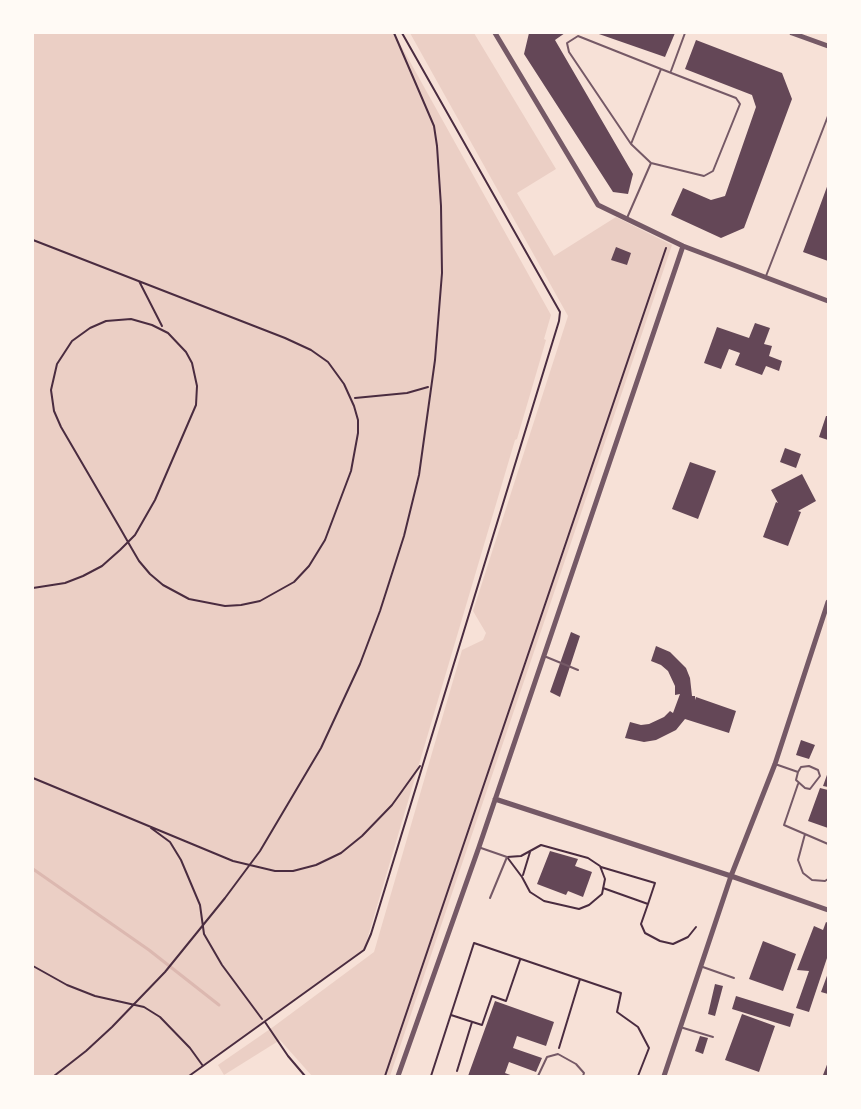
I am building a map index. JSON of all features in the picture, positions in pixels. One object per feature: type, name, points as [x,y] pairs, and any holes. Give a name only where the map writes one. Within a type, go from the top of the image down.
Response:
[{"type":"street","points":[[495,33],[598,205],[682,246],[828,301]]},
{"type":"street","points":[[792,33],[828,46]]},
{"type":"street","points":[[398,1076],[479,847],[682,246]]},
{"type":"street","points":[[664,1076],[731,876],[775,764],[828,603]]},
{"type":"street","points":[[495,799],[828,910]]},
{"type":"lane","points":[[671,71],[685,33]]},
{"type":"lane","points":[[578,36],[661,69],[736,98],[740,104],[713,171],[704,176],[651,163],[631,144],[569,51],[567,43],[578,36]]},
{"type":"lane","points":[[631,144],[661,69]]},
{"type":"lane","points":[[766,277],[828,116]]},
{"type":"lane","points":[[627,219],[651,163]]},
{"type":"lane","points":[[544,656],[578,670]]},
{"type":"lane","points":[[775,764],[798,772]]},
{"type":"lane","points":[[798,784],[810,789],[820,777],[818,770],[809,766],[801,767],[796,780],[798,784],[784,825],[828,844]]},
{"type":"lane","points":[[805,834],[798,860],[803,873],[812,880],[825,881],[828,879]]},
{"type":"lane","points":[[479,847],[507,857],[490,898]]},
{"type":"lane","points":[[700,966],[734,978]]},
{"type":"lane","points":[[680,1027],[713,1037]]},
{"type":"lane","points":[[538,1076],[547,1057],[558,1054],[576,1064],[584,1073],[583,1076]]},
{"type":"path","points":[[54,1076],[86,1051],[136,1004],[204,925],[260,851],[321,748],[345,698],[380,611],[404,536],[426,438],[440,314],[442,233],[439,166],[434,126],[394,33]]},
{"type":"path","points":[[189,1076],[364,950],[371,934],[559,321],[560,312],[402,33]]},
{"type":"path","points":[[33,240],[311,350],[328,362],[344,384],[354,406],[358,427],[357,446],[351,471],[325,540],[309,566],[294,582],[260,601],[225,606],[189,599],[163,585],[139,561],[120,528],[61,427],[54,411],[51,390],[57,364],[72,341],[85,330],[106,321],[131,319],[153,325],[168,333],[186,352],[192,363],[197,386],[196,405],[155,500],[135,535],[102,566],[84,576],[65,583],[33,588]]},
{"type":"path","points":[[385,1076],[666,248]]},
{"type":"path","points":[[139,281],[162,326]]},
{"type":"path","points":[[355,398],[407,393],[428,387]]},
{"type":"path","points":[[33,778],[233,861],[256,868],[293,871],[316,865],[341,853],[362,836],[392,805],[423,761]]},
{"type":"path","points":[[143,824],[170,842],[181,860],[200,905],[204,934],[222,965],[305,1076]]},
{"type":"path","points":[[507,857],[521,856],[541,845],[588,858],[600,866],[655,883],[641,924],[645,933],[660,941],[673,944],[688,937],[696,927]]},
{"type":"path","points":[[522,877],[530,852]]},
{"type":"path","points":[[507,857],[530,892],[544,901],[579,909],[589,905],[602,894],[605,879],[600,866]]},
{"type":"path","points":[[603,888],[648,904]]},
{"type":"path","points":[[431,1076],[474,943],[621,993],[617,1012],[638,1027],[649,1048],[638,1076]]},
{"type":"path","points":[[451,1015],[482,1024],[492,996],[506,1001],[520,959]]},
{"type":"path","points":[[33,966],[67,985],[95,996],[136,1004],[160,1017],[190,1048],[203,1066]]},
{"type":"path","points":[[558,1054],[580,979]]},
{"type":"path","points":[[457,1071],[472,1022]]},
{"type":"shaded area","points":[[33,33],[394,33],[551,315],[517,439],[364,950],[189,1076],[33,1076]]},
{"type":"shaded area","points":[[410,33],[474,33],[556,169],[517,193],[554,256],[616,217],[672,245],[390,1076],[312,1076],[280,1040],[224,1075],[218,1065],[374,952],[462,650],[483,640],[486,633],[473,611],[568,316]]},
{"type":"building","points":[[529,33],[565,33],[555,40],[633,174],[628,194],[613,192],[524,54]]},
{"type":"building","points":[[596,33],[675,33],[665,57]]},
{"type":"building","points":[[696,40],[782,73],[792,99],[744,228],[721,238],[671,215],[683,188],[711,200],[725,196],[756,107],[752,95],[685,69]]},
{"type":"building","points":[[828,184],[828,261],[803,252]]},
{"type":"building","points":[[616,247],[631,253],[627,265],[611,260]]},
{"type":"building","points":[[755,323],[770,328],[764,344],[772,346],[769,356],[782,361],[779,371],[766,366],[762,375],[735,365],[740,353],[729,349],[721,369],[704,363],[717,327],[749,338]]},
{"type":"building","points":[[826,416],[828,416],[828,440],[819,437]]},
{"type":"building","points":[[785,448],[801,454],[796,468],[780,462]]},
{"type":"building","points":[[690,462],[716,471],[698,519],[672,509]]},
{"type":"building","points":[[802,474],[816,501],[798,511],[801,512],[788,546],[763,537],[776,502],[778,503],[771,490]]},
{"type":"building","points":[[571,632],[580,636],[560,697],[550,692]]},
{"type":"building","points":[[656,646],[670,652],[686,668],[690,678],[692,696],[695,696],[695,700],[696,697],[736,711],[729,733],[685,719],[676,730],[656,740],[644,742],[625,738],[630,722],[641,725],[649,724],[664,717],[670,711],[673,713],[680,694],[675,695],[675,686],[668,671],[651,661]]},
{"type":"building","points":[[801,740],[815,745],[809,759],[796,755]]},
{"type":"building","points":[[828,772],[828,787],[823,786]]},
{"type":"building","points":[[820,788],[828,790],[828,828],[808,821]]},
{"type":"building","points":[[550,851],[578,859],[575,866],[592,872],[583,897],[568,891],[566,895],[537,884]]},
{"type":"building","points":[[826,922],[828,923],[828,955],[809,1012],[796,1008],[809,971],[797,970],[814,926],[823,930]]},
{"type":"building","points":[[763,941],[796,954],[783,991],[749,979]]},
{"type":"building","points":[[828,973],[828,994],[821,992]]},
{"type":"building","points":[[715,984],[723,986],[715,1016],[708,1014]]},
{"type":"building","points":[[736,996],[794,1014],[790,1027],[732,1009]]},
{"type":"building","points":[[495,1001],[554,1022],[546,1046],[517,1036],[513,1048],[542,1058],[536,1072],[509,1062],[505,1073],[513,1076],[468,1076]]},
{"type":"building","points":[[742,1014],[775,1026],[759,1072],[725,1060]]},
{"type":"building","points":[[700,1036],[708,1038],[703,1054],[695,1051]]},
{"type":"building","points":[[828,1062],[828,1076],[827,1076],[823,1075]]},
{"type":"waterway","points":[[33,869],[149,950],[219,1005]]}]
